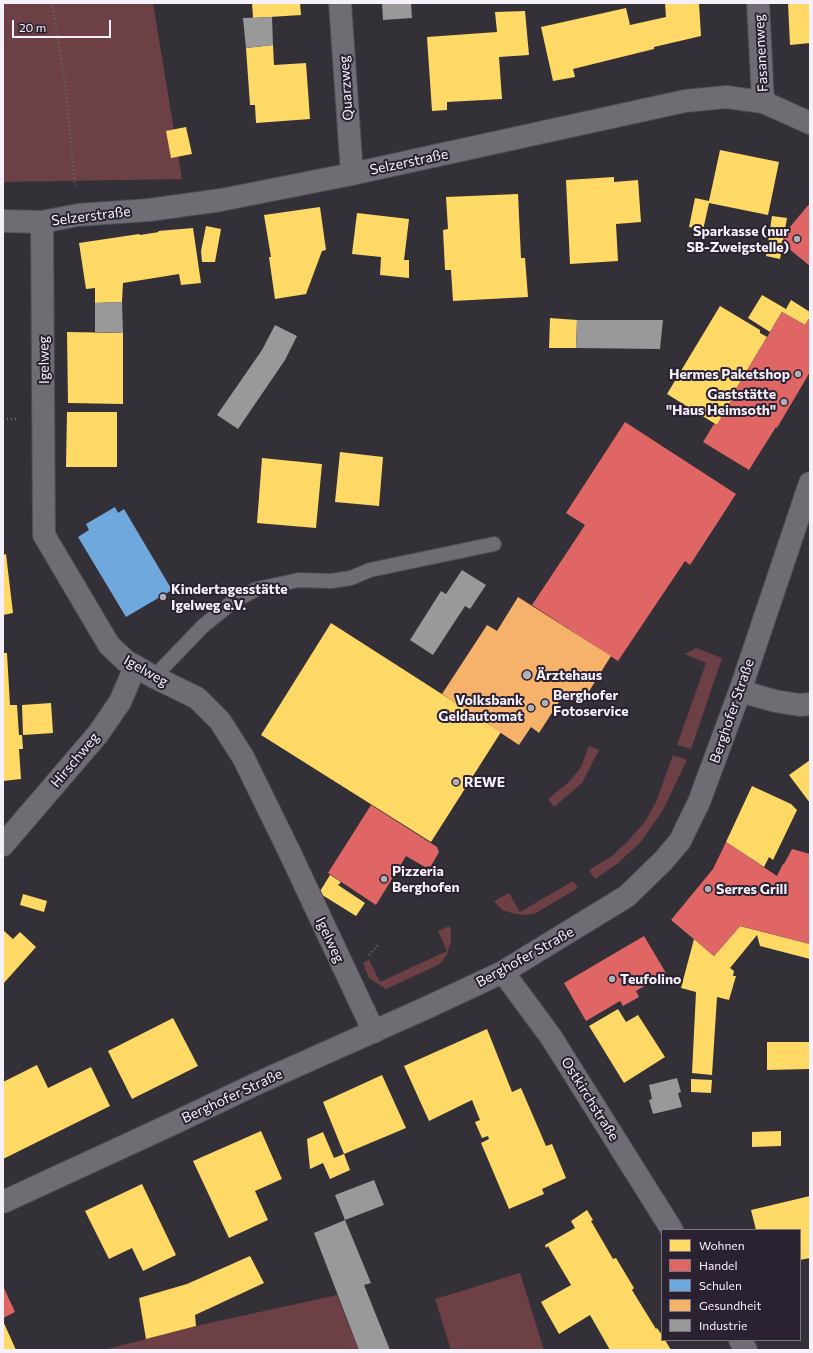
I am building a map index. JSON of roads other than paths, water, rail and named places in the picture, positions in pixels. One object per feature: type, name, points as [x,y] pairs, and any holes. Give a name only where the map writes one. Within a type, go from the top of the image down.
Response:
[{"type":"street","name":"Quarzweg","points":[[340,3],[352,174]]},
{"type":"street","name":"Fasanenweg","points":[[758,3],[763,102]]},
{"type":"street","name":"Selzerstraße","points":[[3,221],[42,222],[78,215],[148,210],[221,200],[352,174],[685,101],[726,97],[763,102],[810,123]]},
{"type":"street","name":"Igelweg","points":[[42,222],[44,535],[109,645],[126,661],[135,667],[197,698],[220,721],[243,757],[290,851],[374,1032]]},
{"type":"street","name":"Berghofer Straße","points":[[3,1202],[258,1083],[374,1032],[503,972],[628,896],[663,861],[680,841],[699,802],[740,691],[810,483]]},
{"type":"street","name":"Hirschweg","points":[[3,846],[98,734],[120,702],[135,667]]},
{"type":"street","points":[[740,691],[775,701],[800,705],[810,704]]},
{"type":"street","name":"Ostkirchstraße","points":[[503,972],[551,1037],[671,1229]]},
{"type":"street","points":[[741,1341],[746,1350]]},
{"type":"lane","points":[[154,677],[203,626],[235,600],[257,590],[299,580],[331,581],[351,578],[370,570],[494,544]]},
{"type":"place","name":"Sparkasse (nur SB-Zweigstelle)","points":[[797,239]]},
{"type":"place","name":"Hermes Paketshop","points":[[798,374]]},
{"type":"place","name":"Gaststätte \"Haus Heimsoth\"","points":[[784,402]]},
{"type":"place","name":"Kindertagesstätte Igelweg e.V.","points":[[163,597]]},
{"type":"place","name":"Ärztehaus","points":[[527,675]]},
{"type":"place","name":"Berghofer Fotoservice","points":[[545,703]]},
{"type":"place","name":"Volksbank Geldautomat","points":[[531,708]]},
{"type":"place","name":"REWE","points":[[456,782]]},
{"type":"place","name":"Pizzeria Berghofen","points":[[384,879]]},
{"type":"place","name":"Serres Grill","points":[[708,889]]},
{"type":"place","name":"Teufolino","points":[[612,979]]}]
